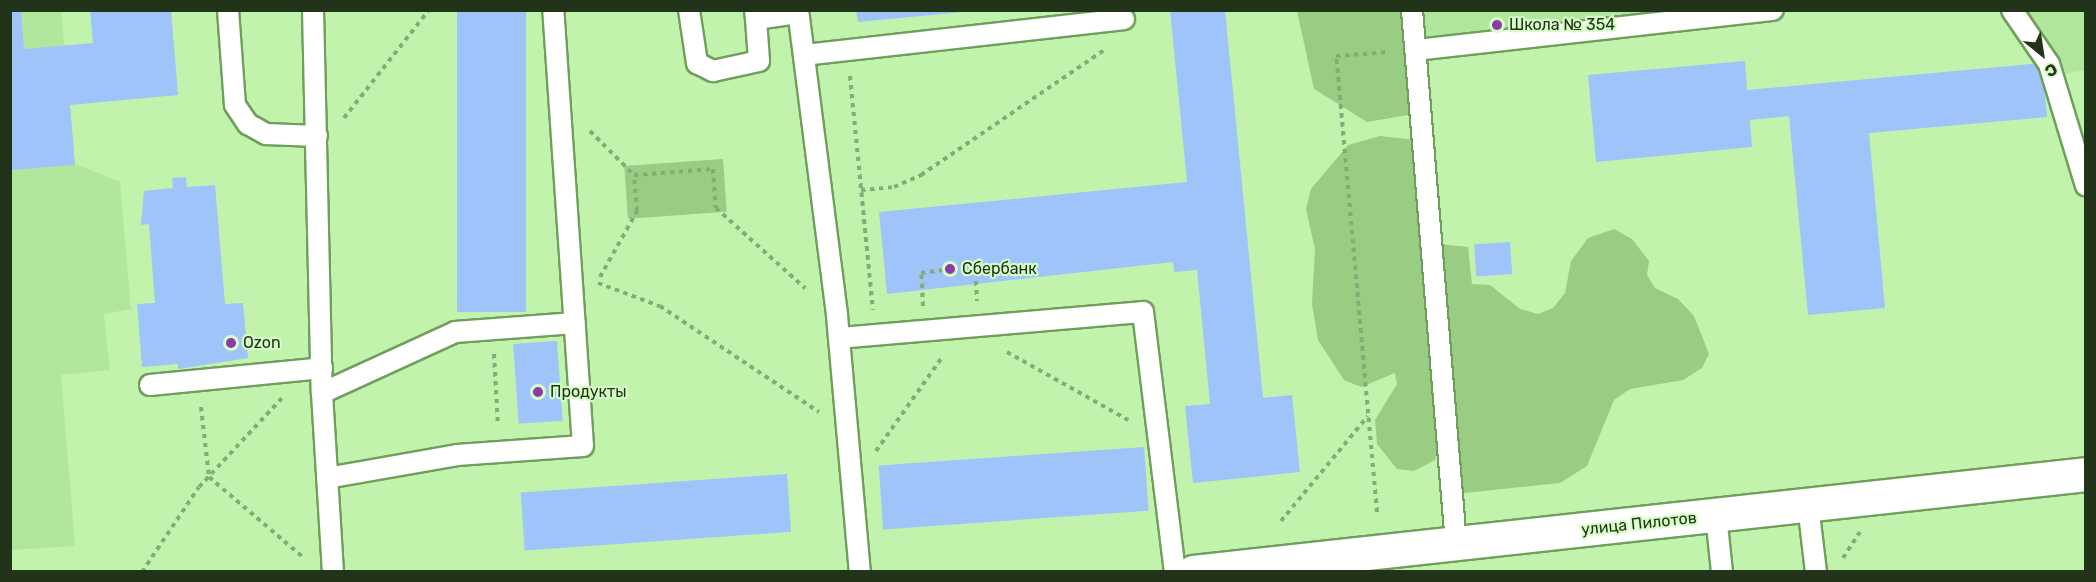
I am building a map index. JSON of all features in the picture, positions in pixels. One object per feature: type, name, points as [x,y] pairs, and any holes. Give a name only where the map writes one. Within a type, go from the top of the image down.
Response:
[{"type":"street","name":"улица Пилотов","points":[[1193,572],[2085,474]]},
{"type":"lane","points":[[228,10],[235,105],[248,124],[266,134],[317,144]]},
{"type":"lane","points":[[313,10],[322,393],[333,572]]},
{"type":"lane","points":[[327,478],[499,452],[583,446],[553,10]]},
{"type":"lane","points":[[689,10],[697,63],[713,71],[759,61],[755,15],[798,12],[839,338],[860,572]]},
{"type":"lane","points":[[1412,10],[1456,544]]},
{"type":"lane","points":[[1416,50],[1773,10]]},
{"type":"lane","points":[[2012,10],[2049,64],[2085,186]]},
{"type":"lane","points":[[804,55],[1124,19]]},
{"type":"lane","points":[[839,338],[1143,312],[1175,572]]},
{"type":"lane","points":[[322,393],[455,332],[575,323]]},
{"type":"lane","points":[[150,385],[322,368]]},
{"type":"lane","points":[[1808,505],[1816,572]]},
{"type":"lane","points":[[1716,515],[1722,572]]},
{"type":"path","points":[[317,144],[429,10]]},
{"type":"path","points":[[861,190],[894,187],[921,175],[1106,49],[1124,19]]},
{"type":"path","points":[[847,50],[875,335]]},
{"type":"path","points":[[1377,512],[1336,56],[1416,50]]},
{"type":"path","points":[[581,122],[634,175],[637,212],[596,283]]},
{"type":"path","points":[[634,175],[713,169],[716,208],[814,295]]},
{"type":"path","points":[[925,331],[921,273],[950,269]]},
{"type":"path","points":[[587,279],[660,306],[831,420]]},
{"type":"path","points":[[493,330],[499,452]]},
{"type":"path","points":[[1001,349],[1133,423]]},
{"type":"path","points":[[873,454],[945,352]]},
{"type":"path","points":[[142,572],[209,477],[276,410],[297,371]]},
{"type":"path","points":[[198,380],[209,477],[310,563]]},
{"type":"path","points":[[1281,521],[1369,416]]},
{"type":"path","points":[[1840,567],[1846,548],[1861,532],[1871,530]]},
{"type":"shaded area","name":"Школа № 354","points":[[1422,10],[1715,11],[1426,40]]},
{"type":"shaded area","points":[[11,11],[61,11],[75,164],[120,182],[131,309],[104,314],[110,370],[61,375],[75,546],[11,550]]},
{"type":"shaded area","points":[[1297,11],[1405,11],[1414,114],[1367,122],[1314,89]]},
{"type":"shaded area","points":[[2020,11],[2085,11],[2085,70],[2061,74]]},
{"type":"shaded area","points":[[1380,136],[1416,140],[1441,439],[1435,460],[1414,471],[1397,469],[1377,444],[1375,420],[1397,384],[1395,373],[1361,387],[1344,380],[1318,340],[1312,304],[1315,249],[1306,209],[1311,189],[1348,145]]},
{"type":"shaded area","points":[[723,159],[727,212],[628,219],[624,166]]},
{"type":"shaded area","points":[[1614,229],[1632,239],[1649,261],[1647,275],[1655,288],[1678,299],[1694,316],[1709,354],[1702,368],[1683,380],[1630,389],[1614,400],[1587,466],[1560,483],[1455,494],[1439,244],[1468,247],[1472,284],[1490,285],[1520,309],[1538,314],[1553,308],[1565,293],[1571,261],[1588,238]]},
{"type":"building","points":[[10,10],[21,10],[24,49],[93,43],[90,10],[171,10],[178,95],[70,105],[75,165],[10,170]]},
{"type":"building","points":[[457,10],[526,10],[526,312],[457,312]]},
{"type":"building","points":[[856,10],[963,10],[963,12],[858,22]]},
{"type":"building","points":[[1170,10],[1225,10],[1263,398],[1292,395],[1300,472],[1193,483],[1185,406],[1210,404],[1197,270],[1174,272],[1173,262],[887,294],[879,212],[1187,182]]},
{"type":"building","points":[[1745,61],[1747,90],[2042,63],[2047,117],[1869,133],[1885,308],[1808,315],[1789,116],[1750,120],[1752,147],[1596,162],[1588,75]]},
{"type":"building","points":[[186,177],[187,187],[215,185],[225,304],[243,303],[248,358],[178,369],[178,364],[142,367],[137,304],[155,303],[149,224],[141,225],[144,191],[173,188],[172,178]]},
{"type":"building","points":[[1510,242],[1512,274],[1476,276],[1474,245]]},
{"type":"building","name":"Продукты","points":[[557,341],[563,421],[519,424],[513,344]]},
{"type":"building","points":[[1144,447],[1148,511],[883,529],[879,466]]},
{"type":"building","points":[[787,474],[791,532],[525,550],[521,493]]},
{"type":"place","name":"Школа № 354","points":[[1497,25]]},
{"type":"place","name":"Сбербанк","points":[[950,269]]},
{"type":"place","name":"Ozon","points":[[231,343]]},
{"type":"place","name":"Продукты","points":[[538,392]]}]
